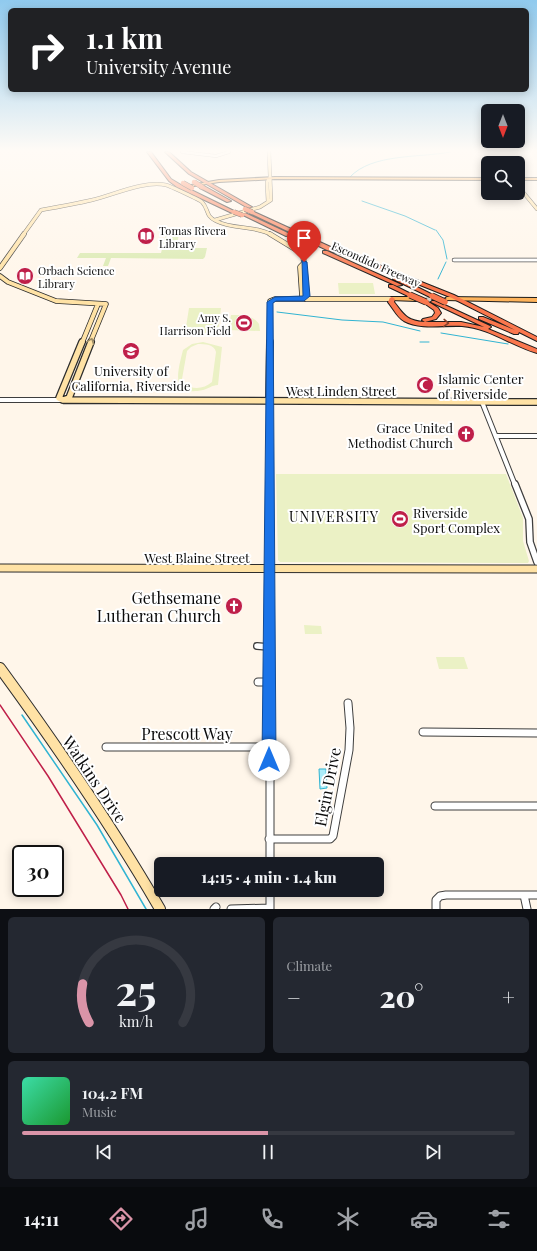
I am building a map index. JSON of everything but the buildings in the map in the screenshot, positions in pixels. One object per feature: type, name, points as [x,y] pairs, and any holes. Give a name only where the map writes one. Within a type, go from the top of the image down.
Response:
[{"type":"highway","points":[[201,194],[236,211],[248,211]]},
{"type":"highway","points":[[204,194],[236,211]]},
{"type":"highway","name":"Escondido Freeway","points":[[216,194],[323,251],[422,296],[446,300],[537,343]]},
{"type":"highway","points":[[224,194],[248,211],[270,223]]},
{"type":"highway","name":"Escondido Freeway","points":[[270,223],[329,249],[537,350]]},
{"type":"highway","points":[[329,249],[347,254],[475,304],[537,338]]},
{"type":"highway","points":[[323,251],[334,258],[426,302],[436,309],[438,314],[431,319],[417,319],[408,316],[392,299]]},
{"type":"highway","points":[[392,299],[391,302],[400,315],[409,320],[422,323],[448,323],[472,326],[537,350]]},
{"type":"main road","points":[[392,299],[413,297]]},
{"type":"main road","points":[[446,300],[461,298],[537,299]]},
{"type":"main road","points":[[475,304],[537,299]]},
{"type":"street","points":[[0,268],[41,210],[92,200],[109,194]]},
{"type":"street","points":[[187,194],[205,205],[209,217],[214,220],[230,225],[266,231],[304,254],[305,260],[300,267],[302,296],[304,299]]},
{"type":"street","points":[[214,220],[262,206],[268,202],[267,194]]},
{"type":"street","points":[[525,194],[537,209]]},
{"type":"street","points":[[529,194],[537,204]]},
{"type":"street","points":[[207,211],[214,218],[228,217]]},
{"type":"street","points":[[228,217],[220,221],[230,225]]},
{"type":"street","points":[[454,260],[537,260]]},
{"type":"street","points":[[0,277],[8,282],[52,300],[70,303],[106,304],[69,398],[63,400],[59,398],[98,304]]},
{"type":"street","points":[[270,857],[270,302],[272,300],[304,299],[392,299]]},
{"type":"street","name":"West Linden Street","points":[[0,400],[537,402]]},
{"type":"street","points":[[482,402],[529,519],[530,542],[537,562]]},
{"type":"street","points":[[496,436],[537,436]]},
{"type":"street","name":"West Blaine Street","points":[[0,568],[537,569]]},
{"type":"street","points":[[257,646],[269,647]]},
{"type":"street","name":"Watkins Drive","points":[[0,668],[29,707],[124,849],[160,909]]},
{"type":"street","points":[[258,682],[269,682]]},
{"type":"street","name":"Elgin Drive","points":[[269,839],[330,839],[333,836],[349,750],[350,728],[348,703]]},
{"type":"street","points":[[423,732],[537,733]]},
{"type":"street","name":"Prescott Way","points":[[106,748],[269,747]]},
{"type":"street","points":[[435,806],[537,806]]},
{"type":"street","points":[[436,909],[436,900],[440,896],[446,895],[537,895]]},
{"type":"street","points":[[524,895],[527,909]]},
{"type":"street","points":[[231,908],[270,909],[270,897]]},
{"type":"green space","points":[[167,230],[180,230],[176,248],[207,248],[205,257],[203,259],[111,258],[108,266],[103,266],[106,258],[77,258],[80,253],[161,253]]},
{"type":"green space","points":[[338,283],[373,283],[375,294],[339,294]]},
{"type":"green space","points":[[189,308],[221,308],[218,333],[185,333]]},
{"type":"green space","name":"Amy S. Harrison Field","points":[[231,315],[243,315],[254,319],[259,324],[260,331],[228,330]]},
{"type":"green space","points":[[203,342],[222,347],[218,385],[203,390],[192,391],[185,390],[180,386],[178,374],[183,350],[192,344]],"holes":[[[198,344],[206,344],[211,346],[216,352],[212,382],[206,386],[195,388],[184,384],[182,379],[187,351],[191,347]]]},
{"type":"green space","name":"Riverside Sport Complex","points":[[276,474],[506,474],[523,518],[523,541],[529,561],[528,563],[280,562],[278,560]]},
{"type":"green space","points":[[304,625],[321,626],[322,634],[305,634]]},
{"type":"green space","points":[[436,657],[464,657],[468,669],[439,669]]},
{"type":"water","points":[[319,769],[326,769],[327,788],[320,789]]},
{"type":"waterway","points":[[362,201],[405,216],[435,230]]},
{"type":"waterway","points":[[436,230],[443,240],[447,259]]},
{"type":"waterway","points":[[438,279],[446,262]]},
{"type":"waterway","points":[[277,312],[342,320],[383,322],[420,331]]},
{"type":"waterway","points":[[441,333],[508,344]]},
{"type":"waterway","points":[[420,342],[429,342]]},
{"type":"waterway","points":[[22,715],[97,825],[146,909]]},
{"type":"tunnel","points":[[418,299],[442,299]]},
{"type":"railway","points":[[0,705],[48,776],[121,895],[128,909]]},
{"type":"place","name":"Tomas Rivera Library","points":[[146,236]]},
{"type":"place","name":"Orbach Science Library","points":[[25,276]]},
{"type":"place","name":"Amy S. Harrison Field","points":[[244,323]]},
{"type":"place","name":"University of California, Riverside","points":[[131,351]]},
{"type":"place","name":"Islamic Center of Riverside","points":[[425,385]]},
{"type":"place","name":"Grace United Methodist Church","points":[[466,434]]},
{"type":"place","name":"Riverside Sport Complex","points":[[400,519]]},
{"type":"place","name":"Gethsemane Lutheran Church","points":[[234,606]]},
{"type":"district","name":"UNIVERSITY","points":[[334,516]]},
{"type":"route","points":[[269,760],[270,301],[275,299],[304,299],[307,296],[304,262]]}]
